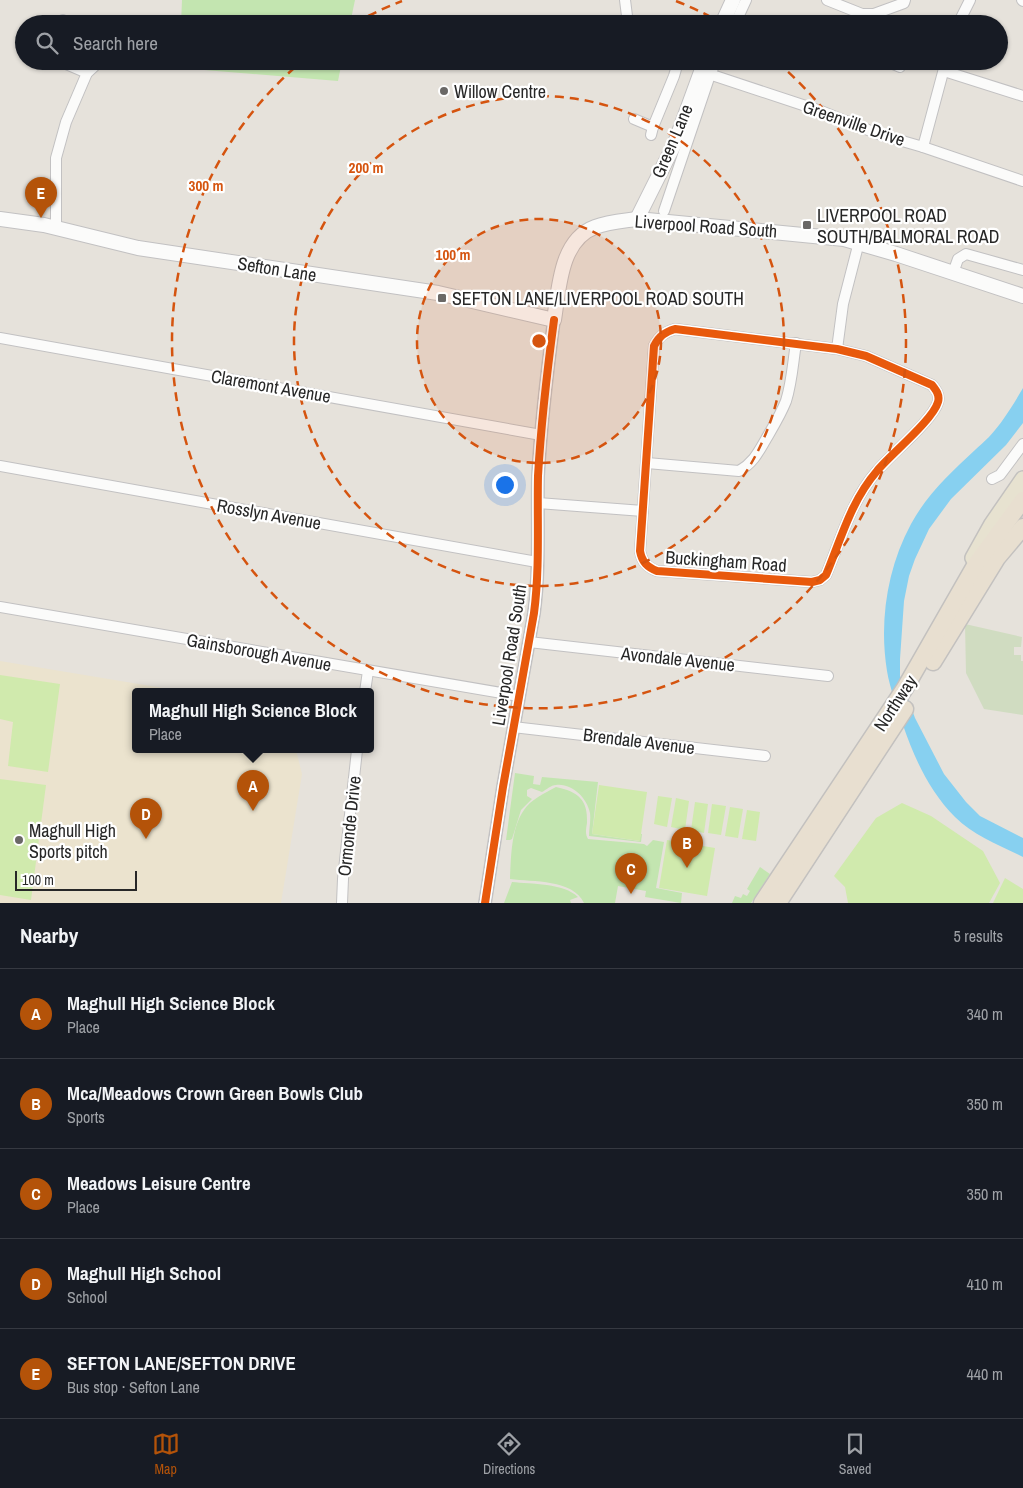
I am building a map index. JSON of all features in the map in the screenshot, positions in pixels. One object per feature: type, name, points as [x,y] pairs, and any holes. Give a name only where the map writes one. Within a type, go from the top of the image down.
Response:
[{"type":"highway","name":"Northway","points":[[908,695],[925,656],[959,592],[1023,500]]},
{"type":"highway","points":[[1002,528],[1011,524],[1023,510]]},
{"type":"highway","name":"Northway","points":[[762,903],[908,695],[997,558],[1023,527]]},
{"type":"highway","name":"Northway","points":[[778,903],[893,717]]},
{"type":"main road","points":[[726,15],[731,1]]},
{"type":"main road","name":"Green Lane","points":[[637,219],[674,143],[705,70]]},
{"type":"main road","name":"Sefton Lane","points":[[0,219],[56,228],[138,248],[438,293],[554,320]]},
{"type":"main road","name":"Liverpool Road South","points":[[554,320],[563,268],[578,238],[593,228],[607,223],[637,219],[830,237],[859,242],[1023,296]]},
{"type":"main road","points":[[959,592],[972,560],[1023,479]]},
{"type":"street","points":[[625,0],[627,15]]},
{"type":"street","points":[[738,15],[746,0]]},
{"type":"street","points":[[827,0],[864,15]]},
{"type":"street","points":[[882,15],[904,3],[905,0]]},
{"type":"street","points":[[962,15],[970,0]]},
{"type":"street","points":[[80,70],[87,73]]},
{"type":"street","points":[[56,228],[56,158],[66,122],[87,73],[90,70]]},
{"type":"street","points":[[634,119],[652,131],[676,70]]},
{"type":"street","points":[[664,211],[705,70]]},
{"type":"street","name":"Greenville Drive","points":[[708,70],[878,134],[923,147],[944,70]]},
{"type":"street","points":[[955,70],[1023,96]]},
{"type":"street","points":[[923,147],[1023,181]]},
{"type":"street","points":[[837,349],[843,304],[859,242]]},
{"type":"street","points":[[953,273],[958,259],[966,254],[1023,270]]},
{"type":"street","name":"Liverpool Road South","points":[[485,903],[513,727],[537,593],[541,435],[554,320]]},
{"type":"street","name":"Buckingham Road","points":[[675,329],[837,349],[866,356],[932,385],[939,396],[938,404],[934,410],[876,472],[858,498],[845,524],[826,575],[820,580],[812,582],[650,569],[641,558],[643,510],[654,346],[662,334],[675,329]]},
{"type":"street","name":"Claremont Avenue","points":[[0,338],[541,435]]},
{"type":"street","points":[[647,463],[739,471],[748,466],[778,420],[786,401],[796,343]]},
{"type":"street","points":[[992,479],[1000,475],[1023,444]]},
{"type":"street","name":"Rosslyn Avenue","points":[[0,466],[537,562]]},
{"type":"street","points":[[538,503],[643,510]]},
{"type":"street","name":"Gainsborough Avenue","points":[[0,607],[519,696]]},
{"type":"street","name":"Avondale Avenue","points":[[529,642],[828,676]]},
{"type":"street","points":[[366,688],[368,670]]},
{"type":"street","name":"Brendale Avenue","points":[[513,727],[765,756]]},
{"type":"street","name":"Ormonde Drive","points":[[342,903],[357,753]]},
{"type":"shaded area","points":[[0,661],[163,688],[132,688],[132,753],[297,753],[302,774],[281,903],[0,903]]},
{"type":"green space","points":[[182,0],[355,0],[352,15],[181,15]]},
{"type":"green space","points":[[204,70],[340,70],[338,81]]},
{"type":"green space","points":[[965,624],[1022,637],[1021,647],[1014,647],[1014,655],[1021,655],[1021,661],[1023,661],[1023,715],[984,709],[966,673]]},
{"type":"green space","points":[[0,675],[60,684],[48,772],[8,766],[13,722],[0,719]]},
{"type":"green space","points":[[515,773],[534,776],[533,784],[540,785],[542,777],[598,782],[592,834],[639,841],[642,834],[641,842],[589,836],[590,813],[586,802],[573,789],[562,785],[552,786],[542,792],[531,788],[527,790],[527,796],[532,799],[521,810],[512,839],[506,840]]},
{"type":"green space","name":"Maghull High Sports pitch","points":[[0,779],[46,785],[31,900],[0,895]]},
{"type":"green space","points":[[599,785],[647,792],[640,841],[592,834]]},
{"type":"green space","points":[[556,787],[576,794],[583,802],[587,815],[586,835],[588,839],[644,844],[647,846],[653,840],[664,842],[656,888],[682,893],[681,903],[645,897],[646,891],[618,886],[615,903],[584,903],[579,895],[562,886],[551,883],[510,879],[512,843],[520,817],[530,803]]},
{"type":"green space","points":[[658,796],[672,798],[667,827],[654,824]]},
{"type":"green space","points":[[676,798],[689,801],[685,830],[671,827]]},
{"type":"green space","points":[[695,802],[708,804],[704,833],[691,830]]},
{"type":"green space","points":[[902,803],[931,816],[983,851],[1000,883],[989,903],[848,903],[845,887],[834,876],[876,818]]},
{"type":"green space","points":[[712,804],[726,806],[721,835],[708,833]]},
{"type":"green space","points":[[730,807],[743,809],[738,838],[725,836]]},
{"type":"green space","points":[[747,810],[760,812],[756,841],[742,839]]},
{"type":"green space","points":[[667,840],[715,848],[707,896],[659,888]]},
{"type":"green space","points":[[760,867],[770,874],[751,903],[732,903],[735,896],[741,898],[743,894],[747,896],[750,891],[747,889]]},
{"type":"green space","points":[[1005,878],[1023,889],[1023,903],[993,903]]},
{"type":"green space","points":[[512,882],[556,887],[572,892],[578,897],[570,900],[571,903],[504,903]]},
{"type":"water","points":[[1023,388],[1023,423],[1006,445],[951,499],[929,529],[915,559],[904,601],[900,676],[915,718],[944,774],[966,802],[980,816],[1023,838],[1023,857],[987,840],[962,824],[930,786],[912,750],[892,692],[887,671],[884,634],[887,596],[891,577],[896,559],[911,524],[924,504],[940,485],[994,432]]},
{"type":"cycle path","points":[[485,903],[503,787],[534,613],[538,562],[539,457],[554,320]]},
{"type":"cycle path","points":[[675,329],[837,349],[866,356],[932,385],[936,391],[938,402],[928,418],[883,464],[860,495],[847,521],[826,575],[820,580],[812,582],[657,571],[650,568],[642,558],[640,551],[654,346],[663,335],[675,329]]},
{"type":"place","name":"Willow Centre","points":[[444,91]]},
{"type":"place","name":"SEFTON LANE/SEFTON DRIVE","points":[[41,218]]},
{"type":"place","name":"LIVERPOOL ROAD SOUTH/BALMORAL ROAD","points":[[807,225]]},
{"type":"place","name":"SEFTON LANE/LIVERPOOL ROAD SOUTH","points":[[442,298]]},
{"type":"place","name":"Maghull High Science Block","points":[[253,811]]},
{"type":"place","name":"Maghull High School","points":[[146,839]]},
{"type":"place","name":"Maghull High Sports pitch","points":[[19,840]]},
{"type":"place","name":"Mca/Meadows Crown Green Bowls Club","points":[[687,868]]},
{"type":"place","name":"Meadows Leisure Centre","points":[[631,894]]}]
